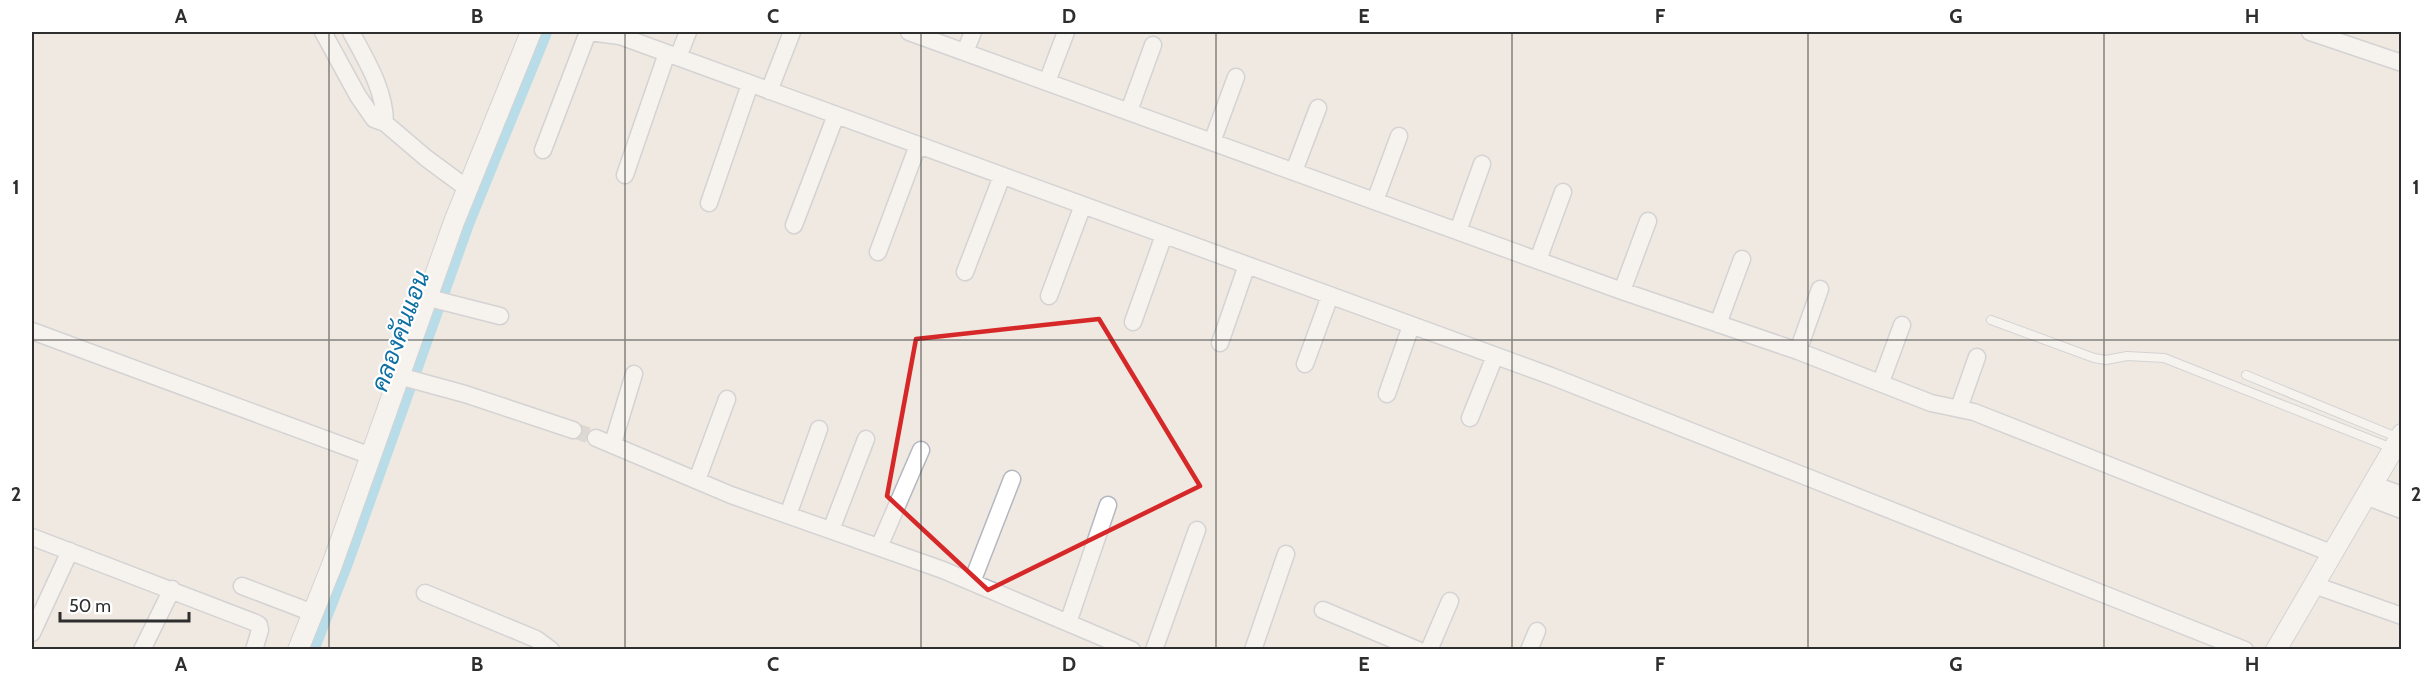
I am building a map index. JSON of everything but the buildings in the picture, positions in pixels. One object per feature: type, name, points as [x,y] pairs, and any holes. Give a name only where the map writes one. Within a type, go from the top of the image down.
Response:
[{"type":"street","points":[[324,32],[358,96],[374,119],[385,123],[426,158],[468,189]]},
{"type":"street","points":[[351,32],[379,87],[385,109],[385,123]]},
{"type":"street","points":[[298,650],[468,189],[531,32]]},
{"type":"street","points":[[543,150],[588,32],[620,36],[1495,356],[2245,650]]},
{"type":"street","points":[[625,176],[672,55],[688,32]]},
{"type":"street","points":[[769,91],[792,32]]},
{"type":"street","points":[[909,32],[1622,291],[1798,351],[1931,403],[1974,412],[2331,553]]},
{"type":"street","points":[[965,52],[973,32]]},
{"type":"street","points":[[1047,82],[1066,32]]},
{"type":"street","points":[[2310,32],[2402,63]]},
{"type":"street","points":[[1129,111],[1153,45]]},
{"type":"street","points":[[1212,142],[1236,77]]},
{"type":"street","points":[[710,203],[750,84]]},
{"type":"street","points":[[1294,171],[1318,108]]},
{"type":"street","points":[[794,225],[836,115]]},
{"type":"street","points":[[1375,201],[1400,136]]},
{"type":"street","points":[[878,252],[918,145]]},
{"type":"street","points":[[1458,231],[1482,164]]},
{"type":"street","points":[[965,272],[1002,176]]},
{"type":"street","points":[[1538,260],[1563,192]]},
{"type":"street","points":[[1049,296],[1083,206]]},
{"type":"street","points":[[1622,291],[1648,221]]},
{"type":"street","points":[[1133,322],[1164,235]]},
{"type":"street","points":[[1718,324],[1742,259]]},
{"type":"street","points":[[1220,343],[1247,265]]},
{"type":"street","points":[[1798,351],[1820,289]]},
{"type":"street","points":[[1305,364],[1330,296]]},
{"type":"street","points":[[429,298],[500,316]]},
{"type":"street","points":[[1881,382],[1902,325]]},
{"type":"street","points":[[1387,394],[1412,326]]},
{"type":"street","points":[[32,331],[371,456]]},
{"type":"street","points":[[1470,418],[1495,356]]},
{"type":"street","points":[[1959,408],[1977,357]]},
{"type":"street","points":[[613,443],[634,374]]},
{"type":"street","points":[[399,376],[465,394],[573,430]]},
{"type":"street","points":[[697,480],[727,399]]},
{"type":"street","points":[[788,515],[819,429]]},
{"type":"street","points":[[597,438],[788,515],[972,582],[1132,650]]},
{"type":"street","points":[[831,530],[866,439]]},
{"type":"street","points":[[2276,650],[2398,440]]},
{"type":"street","points":[[879,547],[921,450]]},
{"type":"street","points":[[972,582],[1012,479]]},
{"type":"street","points":[[2368,490],[2402,495]]},
{"type":"street","points":[[2368,490],[2402,510]]},
{"type":"street","points":[[1068,623],[1108,505]]},
{"type":"street","points":[[1155,650],[1197,530]]},
{"type":"street","points":[[32,537],[172,589],[259,625],[260,630],[254,650]]},
{"type":"street","points":[[32,633],[70,551]]},
{"type":"street","points":[[1253,650],[1286,554]]},
{"type":"street","points":[[2314,585],[2402,616]]},
{"type":"street","points":[[242,586],[313,613]]},
{"type":"street","points":[[142,650],[172,589]]},
{"type":"street","points":[[424,593],[536,639],[550,650]]},
{"type":"street","points":[[1429,650],[1450,601]]},
{"type":"street","points":[[1323,609],[1418,650]]},
{"type":"street","points":[[1529,650],[1537,631]]},
{"type":"lane","points":[[1991,320],[2094,358],[2106,360],[2127,356],[2164,358],[2398,440]]},
{"type":"lane","points":[[2246,375],[2398,440]]},
{"type":"highlighted area","points":[[1099,319],[1200,486],[988,590],[887,496],[916,339]]},
{"type":"waterway","name":"คลองคันแอน","points":[[310,650],[344,563],[466,221],[543,32]]},
{"type":"tunnel","points":[[573,430],[596,438]]}]
